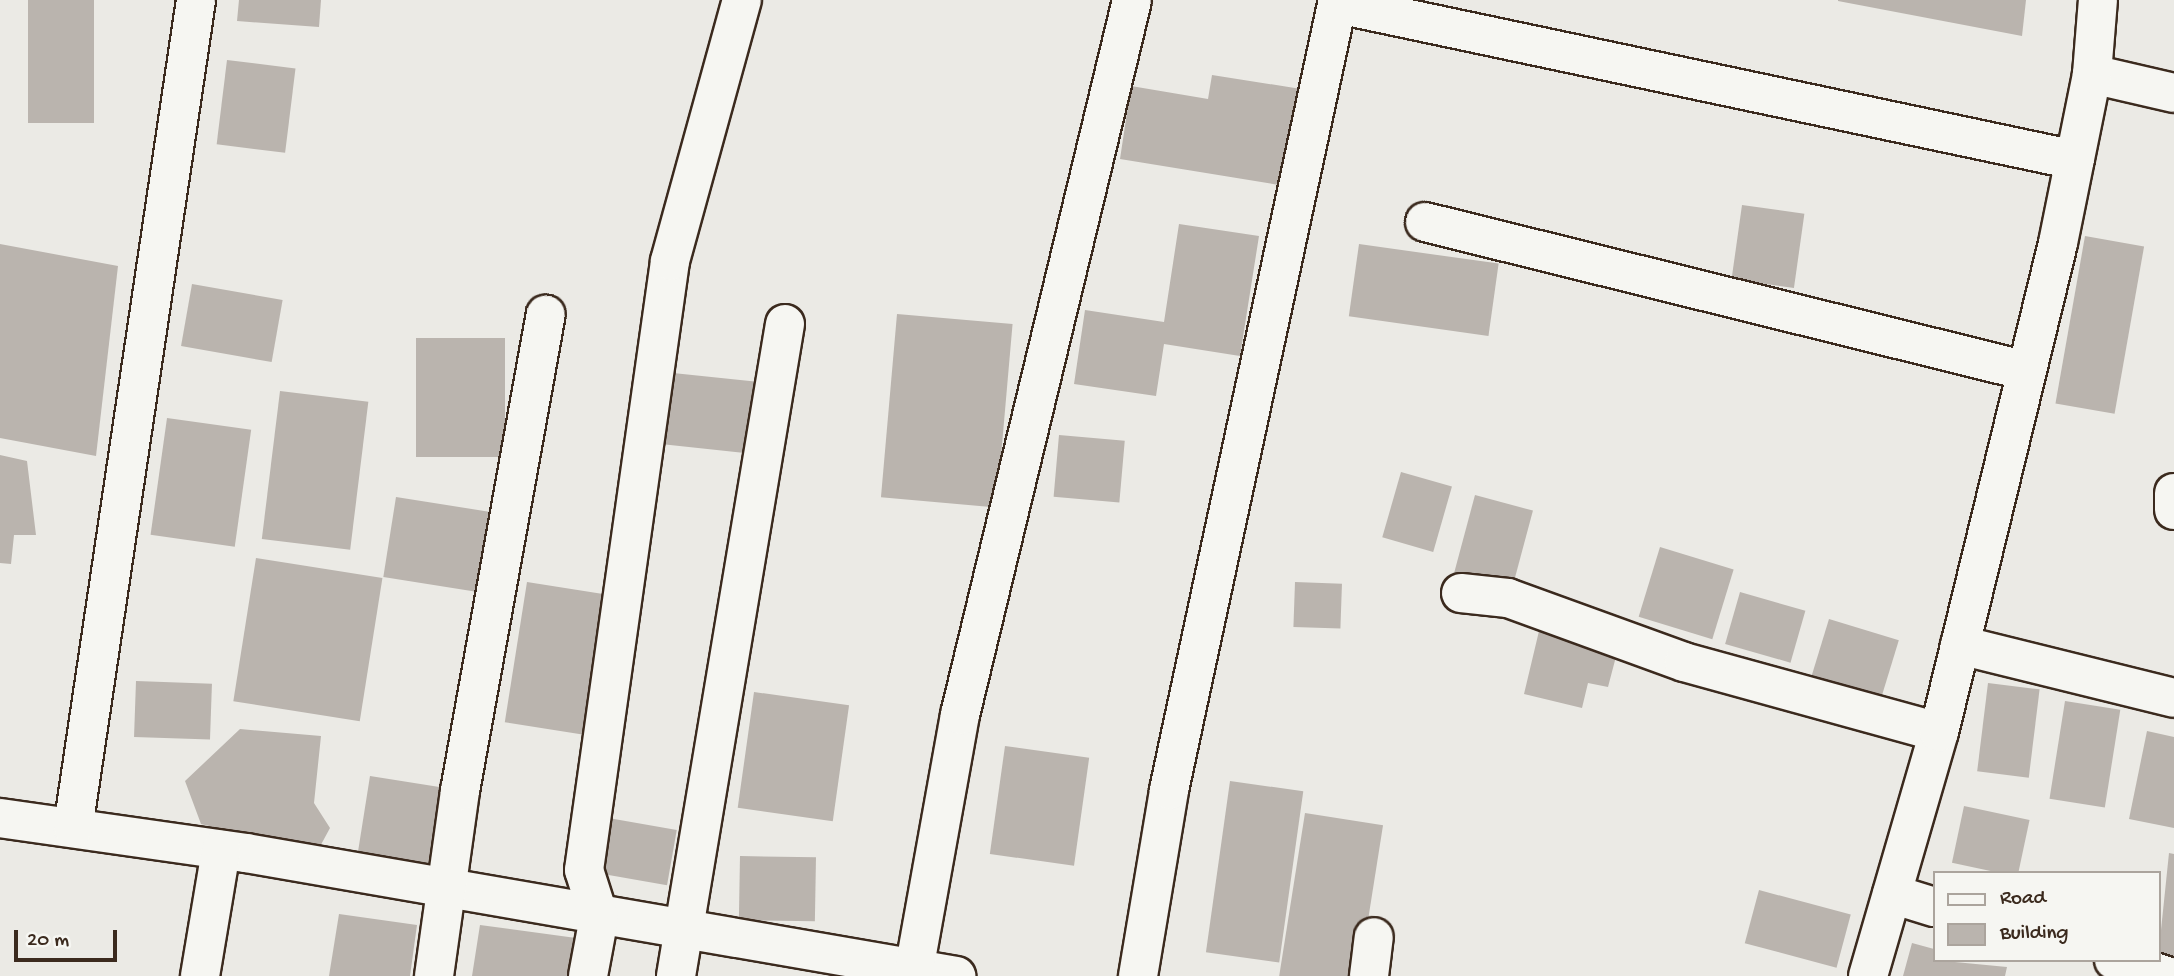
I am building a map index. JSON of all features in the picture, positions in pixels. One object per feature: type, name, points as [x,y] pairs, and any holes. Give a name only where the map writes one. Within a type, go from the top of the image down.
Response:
[{"type":"street","points":[[74,828],[196,0]]},
{"type":"street","points":[[588,976],[599,917],[584,870],[670,261],[742,0]]},
{"type":"street","points":[[913,972],[960,715],[1132,0]]},
{"type":"street","points":[[1868,976],[1939,732],[2027,371],[2092,75],[2098,0]]},
{"type":"street","points":[[1138,976],[1169,790],[1338,2],[2075,160]]},
{"type":"street","points":[[2092,75],[2174,93]]},
{"type":"street","points":[[1424,222],[2027,371]]},
{"type":"street","points":[[434,976],[546,315]]},
{"type":"street","points":[[676,976],[785,324]]},
{"type":"street","points":[[2174,493],[2174,510]]},
{"type":"street","points":[[1461,593],[1508,598],[1696,666],[1939,732]]},
{"type":"street","points":[[1960,645],[2174,698]]},
{"type":"street","points":[[0,818],[221,850],[913,972],[956,976]]},
{"type":"street","points":[[200,976],[221,850]]},
{"type":"street","points":[[1892,894],[1932,906]]},
{"type":"street","points":[[1369,976],[1374,937]]},
{"type":"street","points":[[2121,962],[2167,976]]},
{"type":"building","points":[[28,0],[94,0],[94,123],[28,123]]},
{"type":"building","points":[[239,0],[321,0],[319,27],[237,21]]},
{"type":"building","points":[[1838,0],[2026,0],[2022,36]]},
{"type":"building","points":[[227,60],[295,68],[285,153],[217,144]]},
{"type":"building","points":[[1212,75],[1301,89],[1285,186],[1120,159],[1131,86],[1208,99]]},
{"type":"building","points":[[1742,205],[1804,214],[1794,288],[1732,279]]},
{"type":"building","points":[[1179,224],[1259,236],[1240,356],[1164,344],[1156,396],[1074,384],[1085,310],[1164,322]]},
{"type":"building","points":[[2085,236],[2144,246],[2115,414],[2055,403]]},
{"type":"building","points":[[0,244],[118,266],[96,456],[0,438]]},
{"type":"building","points":[[1359,244],[1499,264],[1488,336],[1349,316]]},
{"type":"building","points":[[192,284],[283,300],[272,362],[181,346]]},
{"type":"building","points":[[897,314],[1013,324],[997,507],[881,497]]},
{"type":"building","points":[[416,338],[505,338],[505,457],[416,457]]},
{"type":"building","points":[[673,373],[755,382],[747,453],[665,445]]},
{"type":"building","points":[[280,391],[368,402],[350,550],[262,539]]},
{"type":"building","points":[[167,418],[251,430],[235,547],[151,535]]},
{"type":"building","points":[[1059,435],[1125,441],[1119,503],[1054,497]]},
{"type":"building","points":[[0,455],[27,461],[36,535],[14,535],[11,564],[0,563]]},
{"type":"building","points":[[1401,472],[1452,487],[1433,552],[1382,537]]},
{"type":"building","points":[[1475,495],[1533,511],[1510,597],[1452,582]]},
{"type":"building","points":[[396,497],[489,512],[476,592],[383,577]]},
{"type":"building","points":[[1660,547],[1734,570],[1712,639],[1639,617]]},
{"type":"building","points":[[256,558],[382,578],[360,721],[233,701]]},
{"type":"building","points":[[527,582],[619,597],[597,737],[505,722]]},
{"type":"building","points":[[1295,582],[1342,584],[1340,629],[1293,627]]},
{"type":"building","points":[[1740,592],[1805,611],[1790,663],[1725,644]]},
{"type":"building","points":[[1829,619],[1899,640],[1880,701],[1811,679]]},
{"type":"building","points":[[1539,631],[1618,649],[1608,687],[1588,683],[1582,708],[1524,694]]},
{"type":"building","points":[[136,681],[212,684],[210,740],[134,737]]},
{"type":"building","points":[[1988,683],[2040,689],[2029,778],[1977,771]]},
{"type":"building","points":[[754,692],[849,705],[833,821],[738,808]]},
{"type":"building","points":[[2065,701],[2120,710],[2105,808],[2050,799]]},
{"type":"building","points":[[240,729],[321,736],[314,803],[330,828],[317,852],[201,824],[185,781]]},
{"type":"building","points":[[2147,731],[2174,737],[2174,828],[2129,819]]},
{"type":"building","points":[[1005,746],[1089,758],[1074,866],[990,854]]},
{"type":"building","points":[[370,776],[460,790],[448,868],[358,854]]},
{"type":"building","points":[[1230,781],[1303,791],[1279,963],[1206,952]]},
{"type":"building","points":[[1964,806],[2030,820],[2019,871],[1991,871],[1952,863]]},
{"type":"building","points":[[1305,813],[1383,825],[1359,976],[1279,976]]},
{"type":"building","points":[[597,816],[677,830],[667,885],[587,871]]},
{"type":"building","points":[[2169,853],[2174,854],[2174,962],[2160,959]]},
{"type":"building","points":[[740,856],[816,857],[815,921],[739,920]]},
{"type":"building","points":[[1759,890],[1851,915],[1837,968],[1745,943]]},
{"type":"building","points":[[339,914],[417,925],[410,976],[329,976]]},
{"type":"building","points":[[480,925],[576,938],[569,976],[472,976]]},
{"type":"building","points":[[1912,943],[1932,948],[1932,962],[2007,967],[2005,976],[1903,976]]}]
